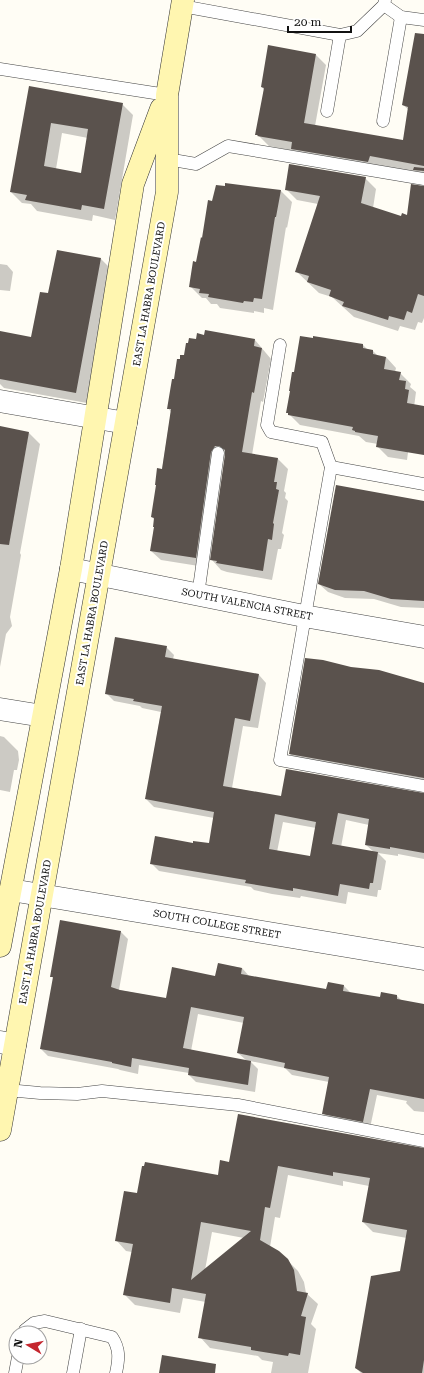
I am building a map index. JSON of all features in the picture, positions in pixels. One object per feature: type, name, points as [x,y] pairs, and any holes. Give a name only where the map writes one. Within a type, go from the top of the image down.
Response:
[{"type":"main road","name":"EAST LA HABRA BOULEVARD","points":[[0,1130],[7,1090],[7,1043],[41,895],[167,192],[167,95],[182,3]]},
{"type":"main road","name":"EAST LA HABRA BOULEVARD","points":[[0,946],[70,570],[133,184],[167,95]]},
{"type":"street","points":[[0,401],[126,424]]},
{"type":"street","name":"SOUTH VALENCIA STREET","points":[[70,570],[99,574],[304,616],[424,637]]},
{"type":"street","points":[[0,709],[42,716]]},
{"type":"street","name":"SOUTH COLLEGE STREET","points":[[11,890],[424,959]]},
{"type":"lane","points":[[182,3],[340,35],[357,31],[384,2],[402,17],[424,20]]},
{"type":"lane","points":[[382,121],[402,17]]},
{"type":"lane","points":[[327,111],[340,35]]},
{"type":"lane","points":[[0,69],[167,95]]},
{"type":"lane","points":[[167,159],[196,164],[228,146],[424,179]]},
{"type":"lane","points":[[280,345],[267,425],[271,432],[322,442],[331,467],[280,760],[424,786]]},
{"type":"lane","points":[[198,595],[218,453]]},
{"type":"lane","points":[[331,467],[424,484]]},
{"type":"lane","points":[[7,1090],[77,1094],[102,1091],[238,1105],[424,1141]]},
{"type":"lane","points":[[31,1325],[45,1321],[112,1336],[119,1353],[116,1373]]},
{"type":"lane","points":[[74,1373],[81,1329]]},
{"type":"building","points":[[415,33],[424,34],[424,166],[370,156],[368,162],[291,149],[292,142],[255,135],[264,88],[261,87],[268,45],[316,54],[304,123],[403,140],[408,107],[402,105]]},
{"type":"building","points":[[29,86],[123,103],[104,209],[82,205],[81,210],[25,200],[27,195],[10,192]],"holes":[[[51,123],[88,129],[81,173],[44,166]]]},
{"type":"building","points":[[289,164],[366,177],[361,203],[401,216],[402,213],[407,215],[411,184],[424,186],[424,296],[418,294],[412,313],[407,311],[404,320],[389,316],[388,320],[342,306],[344,302],[329,296],[331,290],[307,282],[309,276],[295,272],[320,196],[285,190]]},
{"type":"building","points":[[414,167],[424,168],[424,171],[413,170]]},
{"type":"building","points":[[225,183],[281,190],[275,217],[262,299],[254,298],[253,302],[244,301],[243,303],[208,297],[209,294],[199,293],[200,289],[189,287],[193,261],[196,262],[201,237],[202,238],[208,200],[212,201],[216,185],[225,186]]},
{"type":"building","points":[[57,250],[101,258],[76,393],[0,379],[0,331],[31,337],[40,292],[48,293]]},
{"type":"building","points":[[205,330],[255,339],[254,346],[262,348],[254,393],[252,392],[242,452],[278,458],[274,482],[277,482],[276,489],[279,490],[273,523],[272,540],[268,539],[263,571],[216,563],[217,561],[210,560],[225,454],[225,450],[219,446],[215,446],[211,452],[196,558],[150,551],[154,527],[154,518],[151,517],[157,468],[162,469],[171,409],[167,409],[172,379],[174,379],[177,359],[180,359],[180,355],[184,355],[186,343],[188,343],[189,338],[196,339],[197,333],[204,335]]},
{"type":"building","points":[[300,336],[313,338],[313,336],[363,344],[363,348],[373,350],[373,354],[386,357],[384,369],[401,372],[399,380],[406,381],[405,389],[409,390],[407,403],[424,406],[424,455],[376,447],[378,436],[355,432],[352,430],[353,427],[288,415],[288,413],[286,413],[289,391]]},
{"type":"building","points":[[0,426],[29,432],[9,545],[0,544]]},
{"type":"building","points":[[336,485],[424,501],[424,601],[391,599],[364,591],[335,590],[318,584]]},
{"type":"building","points":[[115,637],[167,646],[165,657],[259,674],[250,721],[235,718],[223,786],[281,796],[286,769],[424,793],[424,853],[390,847],[390,849],[365,845],[369,819],[338,813],[332,844],[378,852],[373,883],[370,883],[369,889],[340,884],[338,896],[293,888],[293,891],[245,883],[246,880],[150,864],[155,836],[193,843],[193,841],[209,843],[214,812],[145,799],[162,706],[105,694]],"holes":[[[275,814],[316,822],[310,856],[269,849]]]},
{"type":"building","points":[[305,658],[323,660],[351,667],[379,670],[424,683],[424,778],[289,754]]},
{"type":"building","points":[[60,920],[121,931],[111,987],[120,990],[166,998],[172,967],[215,976],[218,963],[242,968],[241,974],[326,989],[328,982],[344,985],[343,991],[380,997],[381,992],[397,995],[397,999],[424,1004],[424,1099],[370,1089],[363,1122],[322,1114],[329,1077],[284,1068],[285,1063],[237,1053],[244,1017],[191,1007],[183,1048],[251,1061],[248,1085],[188,1075],[189,1068],[132,1058],[131,1067],[112,1062],[40,1049],[53,977],[50,977]]},
{"type":"building","points":[[238,1114],[424,1148],[424,1360],[422,1373],[363,1373],[355,1368],[371,1276],[400,1271],[407,1230],[362,1222],[370,1178],[333,1172],[333,1176],[278,1166],[270,1208],[265,1207],[260,1240],[279,1251],[288,1259],[294,1270],[297,1291],[308,1293],[301,1316],[306,1317],[300,1355],[289,1353],[288,1356],[251,1350],[251,1347],[198,1338],[206,1294],[172,1288],[170,1303],[123,1295],[133,1244],[115,1241],[124,1191],[137,1193],[142,1166],[144,1166],[145,1162],[218,1175],[220,1160],[229,1162]],"holes":[[[201,1222],[251,1231],[191,1280]]]},
{"type":"building","points":[[162,1355],[216,1364],[215,1373],[159,1373]]}]
